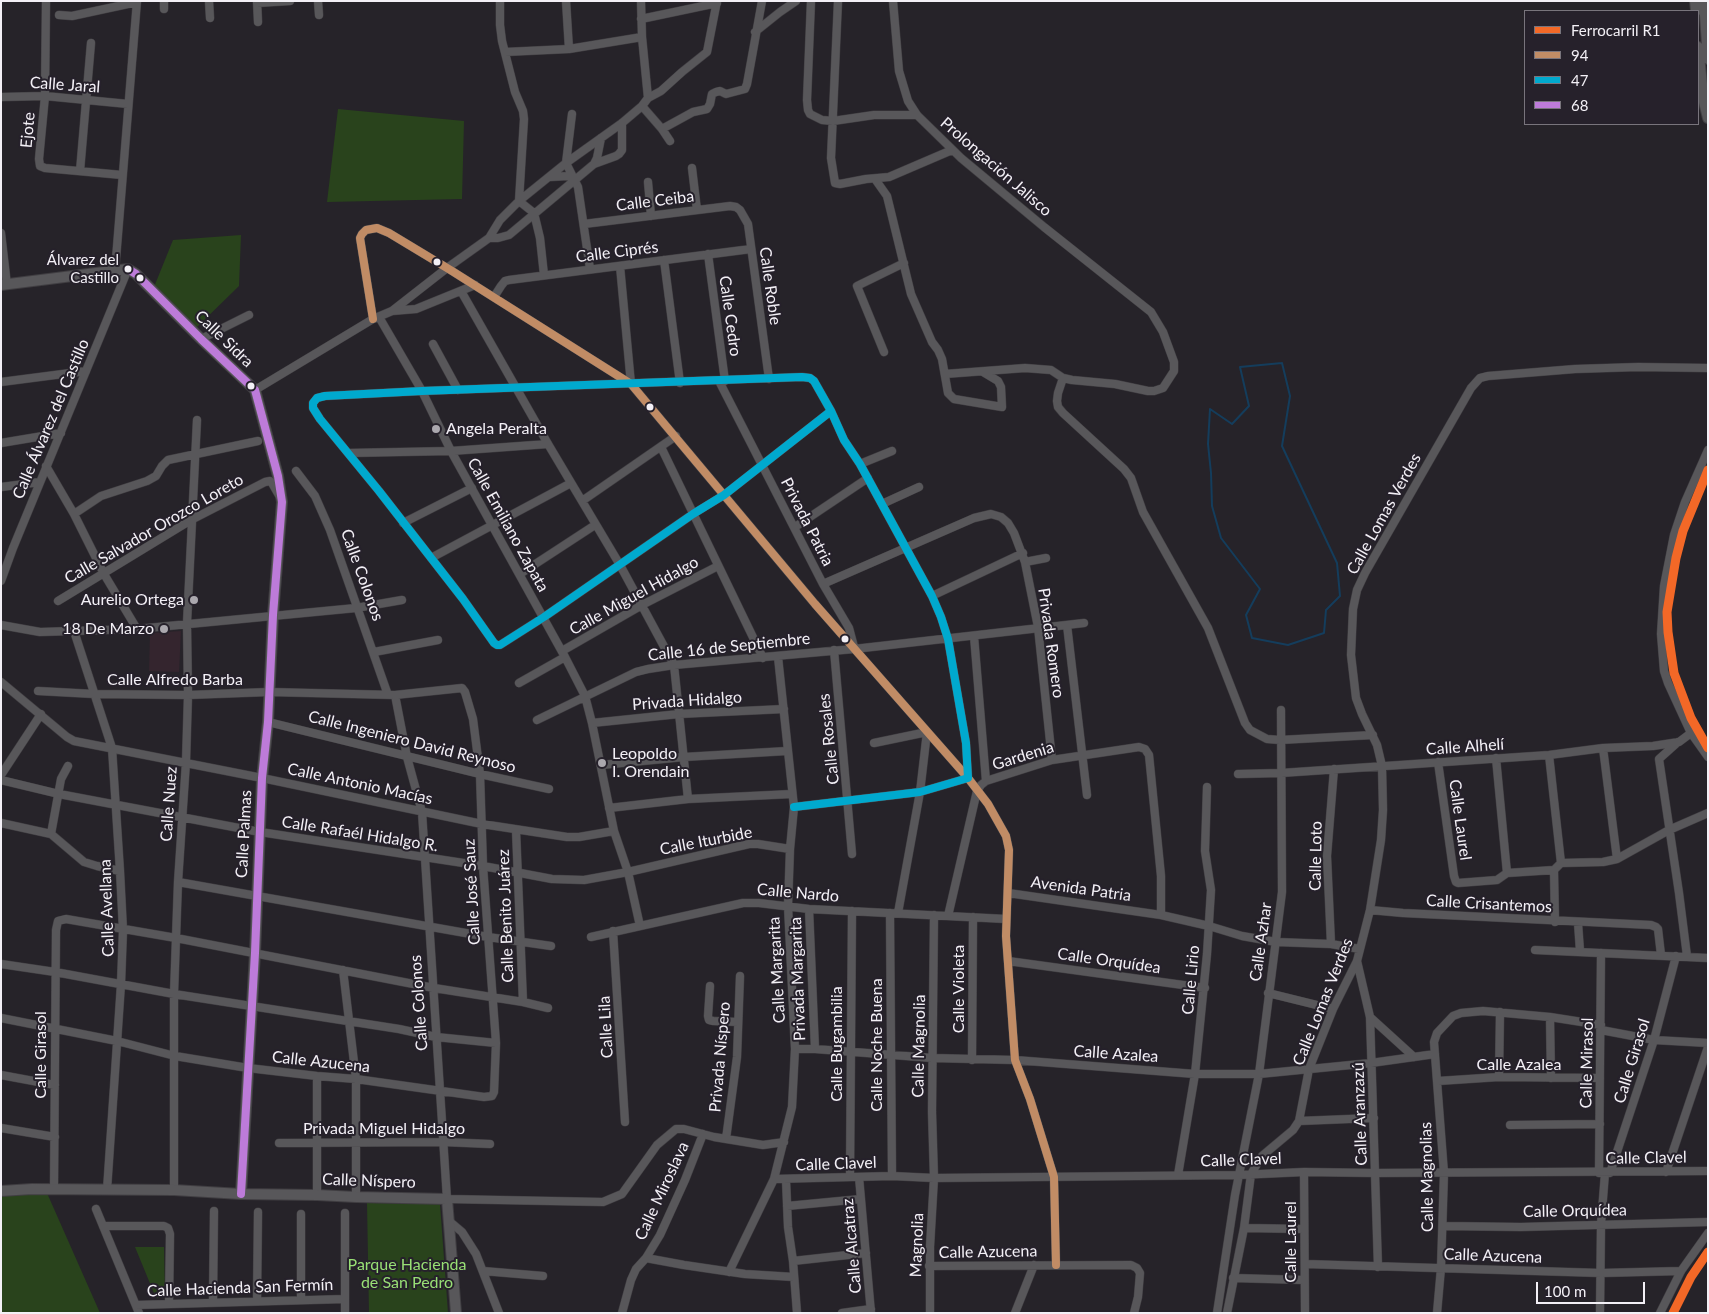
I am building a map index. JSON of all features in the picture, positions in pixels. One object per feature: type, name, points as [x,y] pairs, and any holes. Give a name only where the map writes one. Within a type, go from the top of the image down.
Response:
[{"type":"street","name":"Ejote","points":[[46,1],[45,96],[40,166],[80,171]]},
{"type":"street","points":[[209,1],[210,18]]},
{"type":"street","points":[[258,22],[257,2],[290,1]]},
{"type":"street","points":[[318,1],[319,15]]},
{"type":"street","points":[[500,1],[500,25],[505,52],[515,92],[523,111],[519,202]]},
{"type":"street","points":[[566,1],[569,49]]},
{"type":"street","points":[[641,1],[642,37],[648,98]]},
{"type":"street","points":[[662,129],[693,112],[707,109],[714,93],[720,91],[726,94],[743,90],[746,87],[762,1]]},
{"type":"street","points":[[755,32],[796,1]]},
{"type":"street","points":[[811,1],[808,110],[814,117],[833,121],[874,115],[917,115]]},
{"type":"street","points":[[838,1],[831,158],[835,183],[840,184],[889,177],[952,150]]},
{"type":"street","name":"Prolongación Jalisco","points":[[893,1],[899,71],[908,101],[917,115],[952,150],[1044,227],[1151,312],[1163,332],[1174,362],[1174,371],[1163,388],[1154,391],[1063,378]]},
{"type":"street","points":[[1704,1],[1708,59]]},
{"type":"street","points":[[59,15],[72,16],[137,2],[115,271]]},
{"type":"street","points":[[256,390],[376,318],[392,311],[489,238],[500,220],[519,202],[642,106],[648,98],[661,91],[707,52],[717,2],[641,18]]},
{"type":"street","points":[[505,52],[569,49],[642,37]]},
{"type":"street","points":[[91,43],[80,171],[122,175]]},
{"type":"street","points":[[1699,58],[1702,93],[1708,118]]},
{"type":"street","name":"Calle Jaral","points":[[1,97],[45,96],[128,104]]},
{"type":"street","points":[[642,106],[662,129],[670,142]]},
{"type":"street","points":[[572,114],[566,164],[578,187],[590,269]]},
{"type":"street","points":[[489,238],[509,235],[594,164],[620,154],[622,150],[622,122]]},
{"type":"street","points":[[594,164],[601,138]]},
{"type":"street","points":[[692,168],[698,210]]},
{"type":"street","points":[[549,177],[568,176],[575,180]]},
{"type":"street","points":[[889,177],[887,196],[911,294],[932,342],[938,350],[948,392],[954,399],[1002,407],[998,381],[984,372]]},
{"type":"street","points":[[875,179],[887,196]]},
{"type":"street","points":[[648,182],[651,216]]},
{"type":"street","points":[[519,202],[534,214],[540,238],[544,275]]},
{"type":"street","name":"Calle Ceiba","points":[[584,224],[730,206]]},
{"type":"street","name":"Calle Roble","points":[[730,206],[740,210],[748,224],[769,379]]},
{"type":"street","name":"Avenida Patria","points":[[360,243],[362,234],[366,230],[377,228],[389,233],[631,384],[815,604],[968,778],[988,804],[1006,836],[1008,850],[1008,893],[1161,915],[1242,936],[1276,942],[1331,944],[1360,949]]},
{"type":"street","points":[[1,233],[4,285],[128,269]]},
{"type":"street","name":"Calle Emiliano Zapata","points":[[360,243],[376,318],[422,391],[451,450],[544,617],[585,696],[614,832],[628,872],[640,926]]},
{"type":"street","name":"Calle Ciprés","points":[[494,297],[505,281],[751,249]]},
{"type":"street","name":"Calle Cedro","points":[[708,254],[722,381]]},
{"type":"street","points":[[664,260],[680,383]]},
{"type":"street","points":[[884,352],[857,286],[904,263]]},
{"type":"street","points":[[620,266],[631,384]]},
{"type":"street","name":"Calle Sidra","points":[[128,269],[136,274],[201,339],[256,390],[278,476]]},
{"type":"street","name":"Calle Álvarez del Castillo","points":[[1,581],[46,466],[128,269]]},
{"type":"street","points":[[392,311],[416,308],[474,285]]},
{"type":"street","points":[[461,291],[595,525],[620,565],[674,665],[688,799]]},
{"type":"street","points":[[201,339],[249,314]]},
{"type":"street","points":[[433,344],[458,390]]},
{"type":"street","name":"Calle Lomas Verdes","points":[[1299,1121],[1309,1069],[1360,949],[1370,910],[1381,840],[1383,810],[1382,766],[1377,745],[1356,698],[1352,675],[1353,609],[1365,573],[1480,378],[1576,369],[1638,367],[1708,368]]},
{"type":"street","points":[[945,374],[1025,368],[1051,370],[1063,378],[1058,393],[1058,407],[1124,469],[1131,478],[1143,512],[1208,628],[1245,723],[1250,730],[1267,740],[1372,735]]},
{"type":"street","points":[[1,382],[86,371]]},
{"type":"street","points":[[794,807],[920,792],[968,778],[966,743],[948,639],[932,596],[868,478],[844,440],[831,410],[817,385],[810,378],[422,391],[325,396],[317,398],[312,403],[320,419],[432,558],[497,645],[500,645],[544,617],[724,494],[831,410]]},
{"type":"street","name":"Privada Patria","points":[[722,381],[823,584],[849,628],[854,649]]},
{"type":"street","name":"Calle Nuez","points":[[174,1190],[174,994],[178,882],[186,762],[188,695],[187,623],[197,420]]},
{"type":"street","points":[[1,443],[61,433]]},
{"type":"street","points":[[582,501],[676,436]]},
{"type":"street","points":[[74,514],[101,496],[147,481],[156,476],[168,460],[258,441]]},
{"type":"street","points":[[348,453],[451,450],[548,444]]},
{"type":"street","points":[[661,447],[763,658]]},
{"type":"street","points":[[1708,450],[1685,502],[1674,535],[1664,586],[1662,608],[1664,671],[1691,733],[1708,757]]},
{"type":"street","points":[[860,464],[892,451]]},
{"type":"street","points":[[46,466],[74,514],[104,574],[137,628]]},
{"type":"street","name":"Calle Colonos","points":[[296,472],[315,496],[330,530],[356,608],[391,695],[422,812],[456,1313]]},
{"type":"street","name":"Calle Palmas","points":[[241,1194],[250,1006],[255,953],[262,778],[268,722],[273,615],[282,502],[278,476]]},
{"type":"street","points":[[795,527],[868,478]]},
{"type":"street","name":"Calle Salvador Orozco Loreto","points":[[58,601],[191,520],[267,481],[272,483],[282,502]]},
{"type":"street","points":[[1,487],[40,482]]},
{"type":"street","points":[[432,558],[571,483]]},
{"type":"street","points":[[882,504],[919,487]]},
{"type":"street","points":[[403,523],[472,488]]},
{"type":"street","name":"Privada Romero","points":[[905,548],[983,515],[991,514],[1001,517],[1008,523],[1023,553],[1038,627],[1052,760]]},
{"type":"street","points":[[520,574],[595,525]]},
{"type":"street","points":[[823,584],[905,548]]},
{"type":"street","points":[[932,596],[1023,553]]},
{"type":"street","points":[[1025,562],[1046,558]]},
{"type":"street","name":"Calle Miguel Hidalgo","points":[[518,683],[642,605],[718,566]]},
{"type":"street","points":[[1,625],[40,632],[137,628],[356,608],[402,600]]},
{"type":"street","name":"Calle 16 de Septiembre","points":[[537,720],[636,672],[674,665],[854,649],[1084,623]]},
{"type":"street","points":[[1067,625],[1087,795]]},
{"type":"street","name":"Calle Avellana","points":[[74,631],[112,748],[120,871],[123,930],[121,984],[107,1190]]},
{"type":"street","points":[[974,636],[986,781]]},
{"type":"street","points":[[374,652],[438,640]]},
{"type":"street","name":"Calle Rosales","points":[[834,650],[852,854]]},
{"type":"street","name":"Calle Margarita","points":[[729,1272],[774,1179],[792,1107],[795,1049],[788,906],[794,807],[778,656]]},
{"type":"street","name":"Calle Antonio Macías","points":[[1,682],[74,741],[186,762],[516,830],[567,837],[614,832]]},
{"type":"street","name":"Calle Alfredo Barba","points":[[38,690],[94,694],[188,695],[269,692],[391,695],[462,688]]},
{"type":"street","name":"Calle José Sauz","points":[[462,688],[473,719],[480,774],[483,866],[496,1043],[492,1096]]},
{"type":"street","name":"Privada Hidalgo","points":[[592,723],[679,714],[784,708]]},
{"type":"street","name":"Calle Azhar","points":[[1239,1175],[1259,1074],[1282,892],[1281,710]]},
{"type":"street","points":[[1,775],[41,714]]},
{"type":"street","name":"Calle Ingeniero David Reynoso","points":[[268,722],[549,789]]},
{"type":"street","points":[[874,743],[927,732]]},
{"type":"street","name":"Calle Noche Buena","points":[[892,1176],[894,913],[920,792],[927,732]]},
{"type":"street","name":"Calle Alhelí","points":[[1238,774],[1282,773],[1549,755],[1603,748],[1653,746],[1678,742],[1691,733]]},
{"type":"street","points":[[1659,759],[1678,742]]},
{"type":"street","points":[[1653,746],[1659,759],[1687,956]]},
{"type":"street","name":"Gardenia","points":[[978,791],[986,781],[1052,760],[1139,747],[1145,749],[1148,755],[1161,876],[1161,915]]},
{"type":"street","points":[[1603,748],[1617,859]]},
{"type":"street","points":[[601,765],[788,751]]},
{"type":"street","points":[[1549,755],[1561,863]]},
{"type":"street","points":[[1496,758],[1507,874],[1554,870],[1561,863],[1603,862],[1617,859],[1669,830],[1708,813]]},
{"type":"street","name":"Calle Laurel","points":[[1438,762],[1456,882],[1497,880],[1507,874]]},
{"type":"street","points":[[50,834],[61,779],[68,766]]},
{"type":"street","name":"Calle Loto","points":[[1331,944],[1328,856],[1334,769]]},
{"type":"street","name":"Calle Rafaél Hidalgo R.","points":[[1,780],[59,794],[182,818],[260,832],[483,866],[518,874],[567,880],[584,880],[628,872]]},
{"type":"street","name":"Calle Lirio","points":[[1178,1175],[1195,1074],[1205,988],[1212,890],[1205,851],[1206,787]]},
{"type":"street","points":[[948,916],[978,791]]},
{"type":"street","points":[[609,808],[688,799],[792,794]]},
{"type":"street","points":[[1,823],[50,834],[84,862],[120,871]]},
{"type":"street","name":"Calle Benito Juárez","points":[[516,830],[523,1002]]},
{"type":"street","name":"Calle Iturbide","points":[[628,872],[749,844],[790,849]]},
{"type":"street","points":[[1554,870],[1555,922]]},
{"type":"street","points":[[178,882],[488,937],[552,946]]},
{"type":"street","points":[[1008,893],[1006,919],[1015,1060],[1030,1099],[1054,1177],[1056,1265]]},
{"type":"street","name":"Calle Nardo","points":[[590,937],[743,903],[809,909],[1006,919]]},
{"type":"street","name":"Privada Margarita","points":[[809,909],[814,1049]]},
{"type":"street","name":"Calle Crisantemos","points":[[1370,910],[1403,914],[1656,927],[1659,932],[1661,955]]},
{"type":"street","name":"Calle Bugambilia","points":[[850,1177],[852,911]]},
{"type":"street","name":"Calle Magnolia","points":[[934,915],[932,1058],[934,1178]]},
{"type":"street","name":"Calle Violeta","points":[[972,1060],[973,917]]},
{"type":"street","name":"Calle Girasol","points":[[54,1189],[56,1028],[54,972],[58,921],[66,919],[123,930]]},
{"type":"street","points":[[1578,923],[1580,951]]},
{"type":"street","points":[[123,930],[176,938],[548,1008]]},
{"type":"street","name":"Calle Lila","points":[[613,931],[625,1122]]},
{"type":"street","points":[[1535,950],[1708,958]]},
{"type":"street","name":"Calle Mirasol","points":[[1600,1313],[1601,1224],[1605,1173],[1600,1124],[1602,953]]},
{"type":"street","name":"Calle Girasol","points":[[1605,1173],[1654,1040],[1676,956]]},
{"type":"street","name":"Calle Orquídea","points":[[1008,961],[1205,988]]},
{"type":"street","name":"Calle Aranzazú","points":[[1356,961],[1370,1017],[1378,1267]]},
{"type":"street","points":[[1,964],[436,1037],[496,1043]]},
{"type":"street","points":[[343,970],[356,1079],[356,1197]]},
{"type":"street","name":"Privada Níspero","points":[[726,1139],[737,1057],[740,976]]},
{"type":"street","points":[[710,986],[709,1020],[738,1022]]},
{"type":"street","points":[[1268,994],[1333,1009]]},
{"type":"street","name":"Calle Magnolias","points":[[1437,1313],[1441,1268],[1444,1173],[1434,1042],[1437,1033],[1442,1027],[1453,1016],[1461,1012],[1500,1012]]},
{"type":"street","points":[[1499,1077],[1500,1012],[1550,1017],[1654,1040],[1708,1043]]},
{"type":"street","points":[[1370,1017],[1414,1057]]},
{"type":"street","points":[[1550,1017],[1551,1078]]},
{"type":"street","name":"Calle Azucena","points":[[1,1018],[117,1041],[175,1056],[248,1068],[356,1079],[484,1097],[492,1096]]},
{"type":"street","points":[[1666,1172],[1708,1047]]},
{"type":"street","name":"Calle Azalea","points":[[795,1049],[932,1058],[1015,1060],[1195,1074],[1259,1074],[1371,1063],[1435,1054]]},
{"type":"street","points":[[1,1075],[55,1085]]},
{"type":"street","points":[[317,1076],[317,1195]]},
{"type":"street","name":"Calle Azalea","points":[[1438,1081],[1499,1077],[1600,1078]]},
{"type":"street","points":[[1227,1313],[1244,1228],[1251,1174],[1262,1156],[1293,1130],[1299,1121],[1374,1118]]},
{"type":"street","points":[[1510,1124],[1600,1124]]},
{"type":"street","points":[[1,1128],[55,1137]]},
{"type":"street","name":"Calle Níspero","points":[[1,1191],[54,1189],[174,1190],[241,1194],[603,1202],[622,1194],[657,1145],[673,1130],[684,1129],[702,1134]]},
{"type":"street","points":[[702,1134],[763,1146],[784,1142]]},
{"type":"street","name":"Calle Miroslava","points":[[622,1313],[631,1280],[636,1269],[646,1258],[660,1235],[685,1180],[702,1134]]},
{"type":"street","name":"Privada Miguel Hidalgo","points":[[278,1143],[443,1142],[490,1144]]},
{"type":"street","name":"Calle Clavel","points":[[774,1179],[892,1176],[934,1178],[1239,1175],[1304,1172],[1605,1173],[1708,1171]]},
{"type":"street","name":"Calle Laurel","points":[[1304,1172],[1305,1313]]},
{"type":"street","points":[[1217,1313],[1239,1175]]},
{"type":"street","name":"Calle Alcatraz","points":[[859,1177],[871,1311]]},
{"type":"street","name":"Magnolia","points":[[930,1313],[929,1266],[934,1178]]},
{"type":"street","points":[[786,1180],[788,1227],[793,1260],[796,1313]]},
{"type":"street","points":[[787,1206],[861,1199]]},
{"type":"street","points":[[96,1209],[137,1309]]},
{"type":"street","points":[[213,1302],[214,1211]]},
{"type":"street","points":[[257,1301],[258,1212]]},
{"type":"street","points":[[345,1213],[345,1313]]},
{"type":"street","points":[[301,1214],[301,1300]]},
{"type":"street","points":[[449,1221],[462,1232],[476,1254],[499,1313]]},
{"type":"street","name":"Calle Orquídea","points":[[1443,1226],[1521,1227],[1708,1222]]},
{"type":"street","points":[[103,1226],[164,1226],[168,1228],[170,1234],[168,1304]]},
{"type":"street","points":[[1244,1228],[1304,1229]]},
{"type":"street","points":[[1660,1313],[1681,1271],[1708,1234]]},
{"type":"street","points":[[793,1260],[866,1253]]},
{"type":"street","points":[[646,1258],[729,1272],[794,1277]]},
{"type":"street","name":"Calle Azucena","points":[[1305,1264],[1601,1273],[1681,1271]]},
{"type":"street","points":[[1015,1313],[1034,1265]]},
{"type":"street","name":"Calle Azucena","points":[[929,1266],[1131,1265],[1138,1268],[1140,1273],[1138,1297],[1134,1313]]},
{"type":"street","points":[[483,1271],[543,1276]]},
{"type":"street","points":[[1233,1278],[1304,1280]]},
{"type":"street","name":"Calle Hacienda San Fermín","points":[[137,1309],[168,1304],[345,1298]]},
{"type":"street","points":[[842,1313],[871,1311]]},
{"type":"shaded area","points":[[181,631],[179,672],[149,671],[150,633]]},
{"type":"green space","points":[[338,109],[464,121],[462,199],[327,202]]},
{"type":"green space","points":[[241,235],[239,286],[196,328],[154,287],[173,240]]},
{"type":"green space","points":[[47,1193],[100,1313],[1,1313],[1,1196]]},
{"type":"green space","name":"Parque Hacienda de San Pedro","points":[[367,1203],[440,1204],[448,1313],[369,1313]]},
{"type":"green space","points":[[135,1247],[164,1247],[165,1297],[156,1298]]},
{"type":"waterway","points":[[1282,363],[1290,396],[1282,446],[1337,563],[1340,596],[1326,610],[1324,633],[1288,645],[1252,638],[1246,615],[1260,589],[1221,538],[1212,506],[1208,444],[1210,409],[1232,424],[1249,406],[1240,367],[1282,363]]},
{"type":"rail line","name":"R1","points":[[1708,470],[1683,531],[1676,558],[1667,612],[1674,673],[1691,718],[1708,748]]},
{"type":"rail line","name":"R1","points":[[1673,1313],[1691,1277],[1708,1252]]},
{"type":"transit line","name":"94","points":[[373,319],[360,238],[366,230],[377,228],[389,233],[452,271],[631,384],[815,604],[968,778],[988,804],[1006,836],[1009,850],[1006,936],[1015,1060],[1030,1099],[1054,1177],[1056,1265]]},
{"type":"transit line","name":"68","points":[[128,269],[136,274],[255,390],[278,476],[282,502],[273,615],[268,722],[262,778],[255,953],[241,1194]]},
{"type":"transit line","name":"47","points":[[794,807],[920,792],[968,778],[966,743],[948,639],[941,617],[932,596],[860,464],[844,440],[831,411],[814,381],[810,378],[802,377],[422,391],[325,396],[317,398],[313,403],[313,408],[320,419],[379,491],[497,645],[500,645],[544,617],[693,514],[724,495],[831,411]]},
{"type":"place","name":"Álvarez del Castillo","points":[[128,269]]},
{"type":"place","name":"Angela Peralta","points":[[436,429]]},
{"type":"place","name":"Aurelio Ortega","points":[[194,600]]},
{"type":"place","name":"18 De Marzo","points":[[164,629]]},
{"type":"place","name":"Leopoldo I. Orendain","points":[[602,763]]}]
